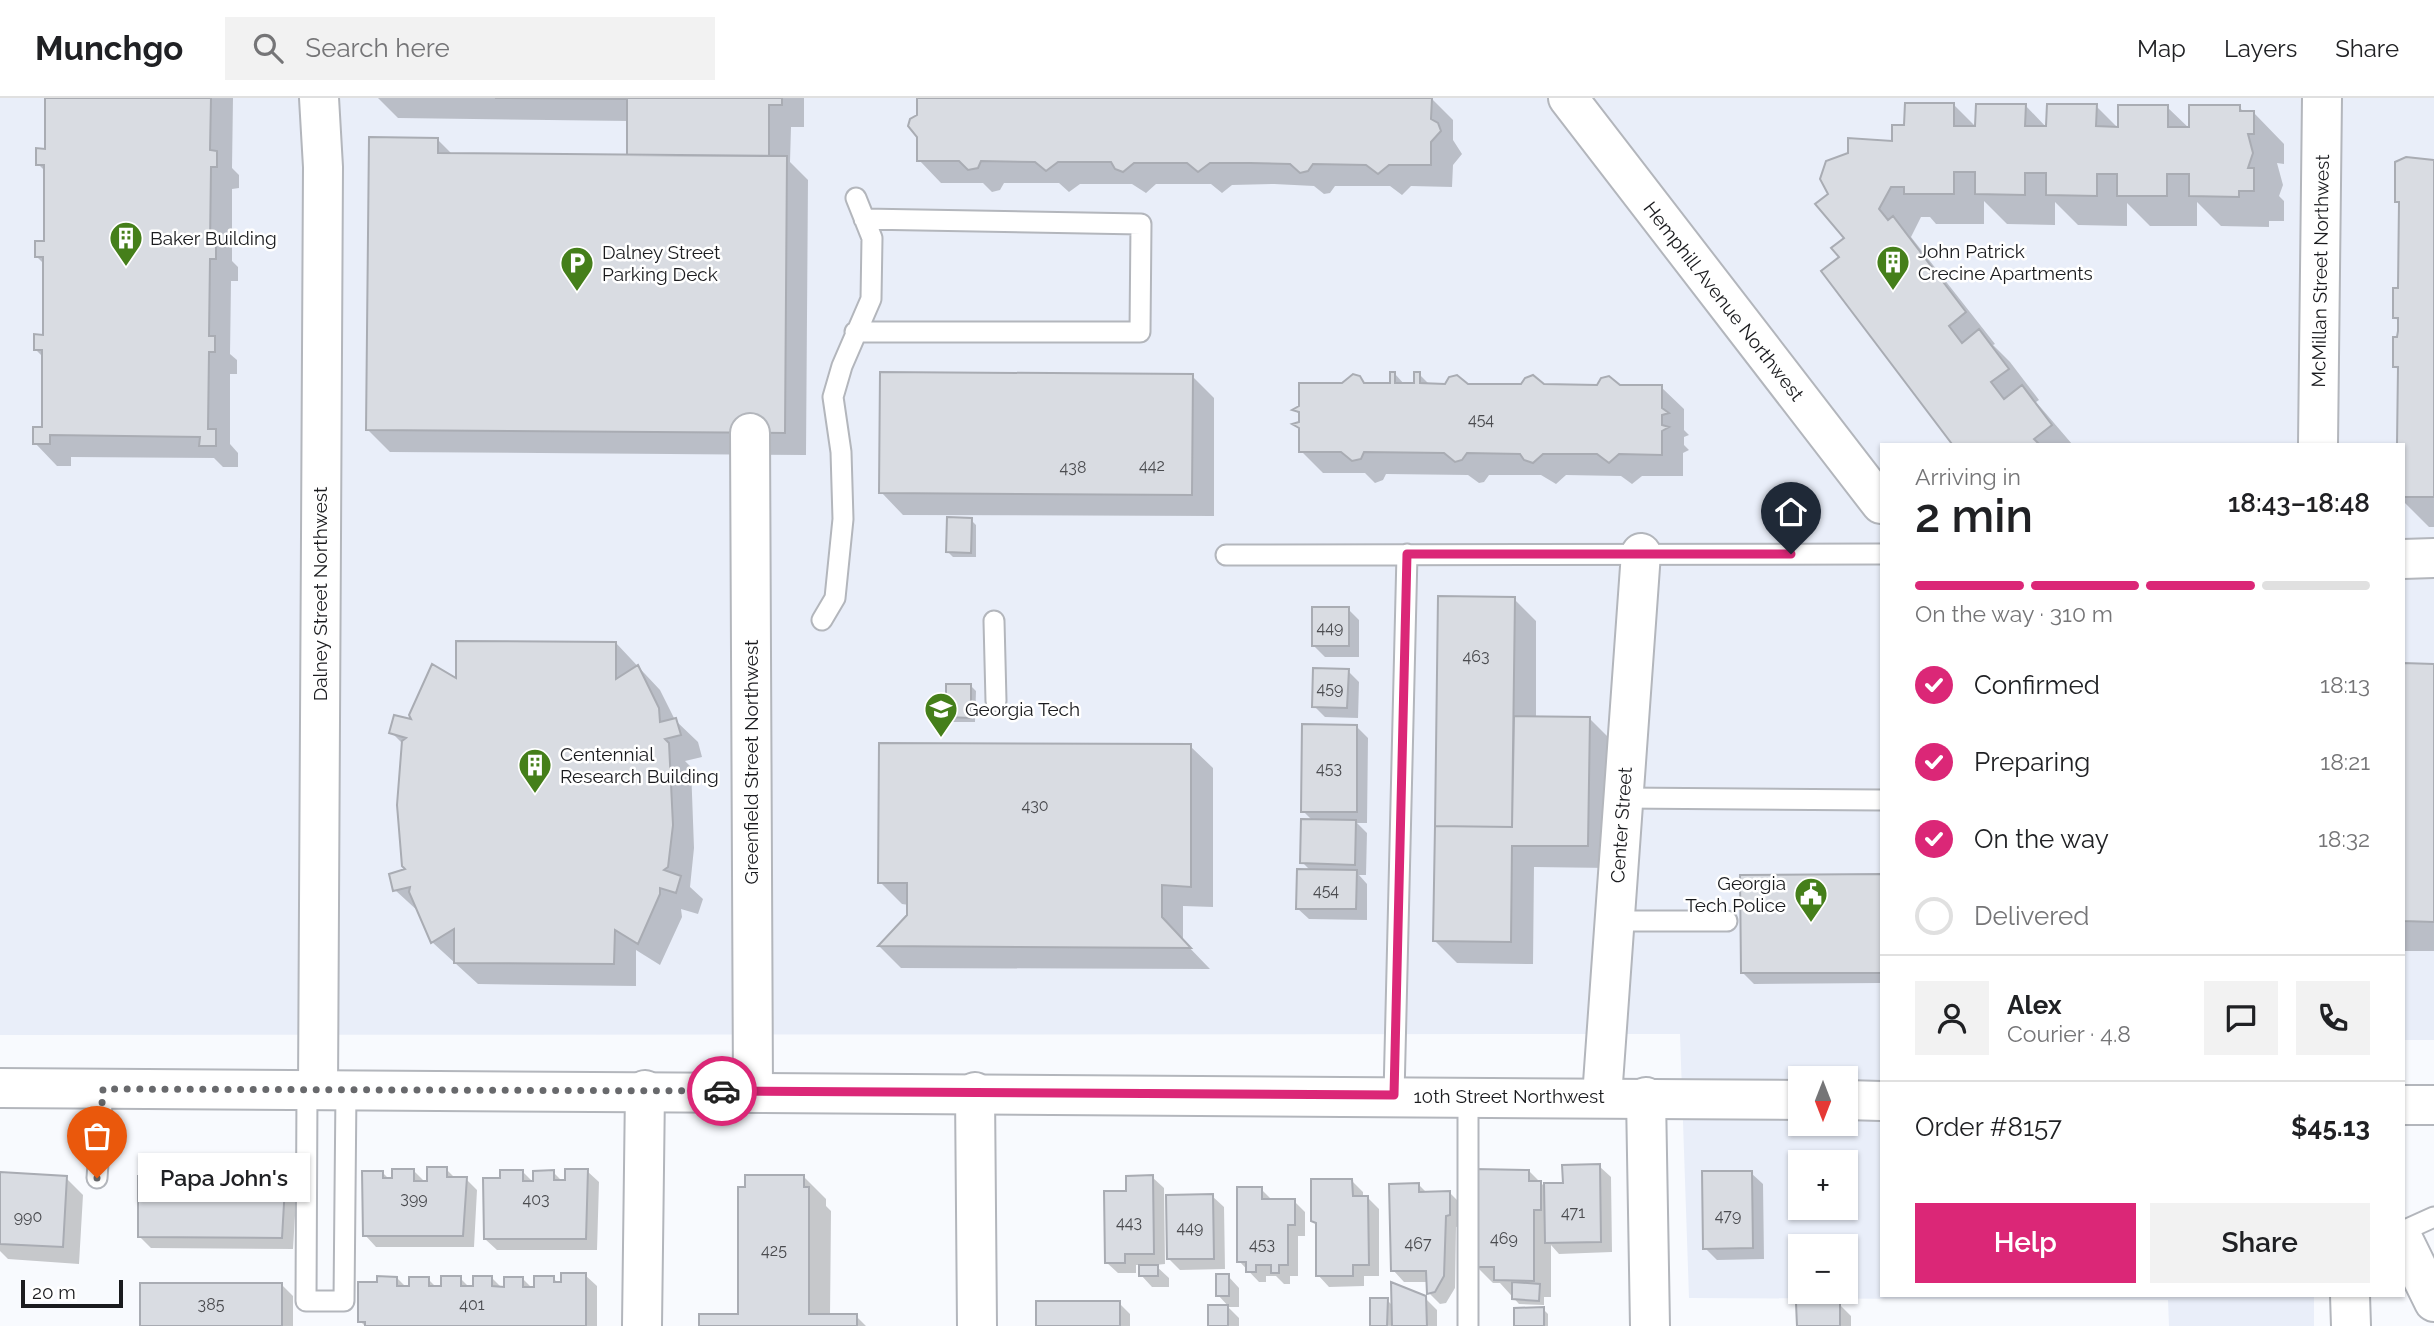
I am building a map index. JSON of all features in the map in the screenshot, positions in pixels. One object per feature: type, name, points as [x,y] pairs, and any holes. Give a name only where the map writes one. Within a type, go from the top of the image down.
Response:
[{"type":"street","name":"Dalney Street Northwest","points":[[319,98],[323,167],[324,1090]]},
{"type":"street","name":"Hemphill Avenue Northwest","points":[[1568,98],[1880,503]]},
{"type":"street","name":"McMillan Street Northwest","points":[[2318,443],[2322,98]]},
{"type":"street","name":"Greenfield Street Northwest","points":[[750,433],[753,1091]]},
{"type":"street","name":"Center Street","points":[[1602,1097],[1641,553]]},
{"type":"street","points":[[2405,559],[2434,558]]},
{"type":"street","name":"10th Street Northwest","points":[[0,1088],[645,1090],[1788,1100]]},
{"type":"street","points":[[642,1326],[645,1090]]},
{"type":"street","points":[[975,1093],[977,1326]]},
{"type":"street","points":[[1646,1097],[1650,1326]]},
{"type":"street","points":[[1858,1100],[1880,1101]]},
{"type":"street","points":[[2405,1105],[2434,1105]]},
{"type":"street","points":[[2405,1243],[2434,1302]]},
{"type":"street","points":[[2350,1297],[2351,1326]]},
{"type":"lane","points":[[822,620],[835,598],[843,519],[841,452],[833,397],[855,332],[871,299],[872,238],[856,198]]},
{"type":"lane","points":[[855,332],[1140,332],[1141,224],[864,219]]},
{"type":"lane","points":[[1394,1095],[1407,554]]},
{"type":"lane","points":[[1226,555],[1880,554]]},
{"type":"lane","points":[[994,621],[996,701]]},
{"type":"lane","points":[[1623,798],[1880,800]]},
{"type":"lane","points":[[1615,921],[1727,921]]},
{"type":"lane","points":[[97,1178],[103,1089]]},
{"type":"lane","points":[[324,1090],[344,1301],[306,1301],[324,1090]]},
{"type":"lane","points":[[1468,1096],[1468,1326]]},
{"type":"lane","points":[[2405,1230],[2434,1217]]},
{"type":"shaded area","name":"Georgia Tech","points":[[0,98],[2434,98],[2434,1040],[2405,1040],[2405,443],[1880,443],[1880,1297],[2314,1297],[2314,1326],[2169,1326],[2168,1300],[1858,1299],[1858,1234],[1788,1234],[1788,1298],[1689,1298],[1680,1034],[0,1035]]},
{"type":"building","name":"Baker Building","points":[[45,98],[211,98],[210,150],[217,151],[217,167],[211,167],[210,243],[216,243],[216,259],[210,259],[209,336],[215,336],[215,352],[209,352],[208,429],[216,429],[216,446],[199,446],[200,437],[50,435],[50,444],[33,444],[33,427],[42,427],[42,350],[34,350],[34,334],[43,335],[43,257],[35,257],[35,241],[44,241],[44,165],[36,165],[36,148],[45,149]]},
{"type":"building","points":[[495,98],[782,98],[782,105],[769,105],[769,156],[627,155],[627,99]]},
{"type":"building","points":[[917,98],[1432,98],[1431,119],[1438,123],[1441,131],[1431,142],[1431,165],[1389,165],[1378,174],[1366,165],[1313,164],[1308,171],[1300,173],[1290,164],[1250,163],[1210,163],[1198,172],[1187,163],[1134,163],[1123,172],[1115,169],[1111,162],[1058,162],[1046,171],[1035,162],[981,161],[978,168],[968,170],[959,161],[917,161],[917,137],[908,126],[910,119],[917,115]]},
{"type":"building","name":"John Patrick Crecine Apartments","points":[[1905,103],[1954,103],[1954,126],[1975,126],[1976,104],[2026,104],[2025,126],[2046,126],[2047,104],[2097,104],[2096,126],[2118,127],[2118,105],[2168,105],[2168,127],[2189,127],[2189,105],[2240,105],[2240,111],[2254,111],[2254,134],[2248,134],[2253,153],[2248,168],[2254,168],[2254,191],[2239,191],[2239,197],[2189,196],[2189,174],[2167,174],[2167,196],[2117,196],[2117,174],[2097,174],[2097,196],[2046,195],[2046,173],[2025,173],[2025,195],[1975,194],[1975,172],[1954,172],[1954,194],[1904,194],[1904,187],[1891,187],[1879,209],[1888,220],[1893,216],[1966,312],[1949,326],[1962,343],[1979,329],[2009,369],[1991,382],[2004,399],[2022,385],[2052,425],[2034,439],[2038,443],[1951,443],[1821,271],[1839,257],[1831,248],[1844,238],[1815,204],[1828,194],[1820,179],[1826,161],[1848,153],[1848,138],[1892,141],[1892,125],[1904,125]]},
{"type":"building","name":"Dalney Street Parking Deck","points":[[369,137],[438,138],[438,153],[787,156],[785,433],[366,430]]},
{"type":"building","points":[[2406,157],[2434,160],[2434,497],[2405,497],[2405,443],[2397,443],[2398,367],[2393,367],[2393,337],[2397,337],[2398,318],[2393,318],[2393,288],[2398,288],[2399,202],[2395,202],[2395,162]]},
{"type":"building","points":[[880,372],[1193,374],[1192,495],[879,493]]},
{"type":"building","points":[[1390,372],[1395,372],[1395,383],[1414,383],[1414,372],[1420,372],[1420,383],[1445,384],[1449,377],[1457,375],[1468,384],[1521,384],[1525,378],[1533,375],[1544,384],[1597,385],[1601,378],[1609,376],[1620,385],[1662,385],[1662,408],[1669,413],[1662,415],[1662,425],[1669,427],[1662,431],[1662,455],[1619,454],[1609,463],[1597,454],[1543,454],[1533,463],[1524,460],[1520,454],[1467,453],[1462,460],[1455,462],[1444,453],[1364,452],[1361,459],[1352,461],[1341,452],[1299,452],[1299,428],[1292,424],[1299,422],[1299,412],[1292,410],[1299,406],[1299,383],[1342,383],[1353,374],[1360,376],[1364,383],[1390,383]]},
{"type":"building","points":[[947,517],[972,518],[971,553],[946,552]]},
{"type":"building","points":[[1438,596],[1515,597],[1512,827],[1435,826]]},
{"type":"building","points":[[1312,607],[1349,607],[1349,646],[1312,646]]},
{"type":"building","name":"Centennial Research Building","points":[[456,641],[616,642],[616,679],[638,665],[659,708],[660,722],[676,718],[681,735],[665,739],[669,743],[673,825],[668,867],[664,870],[681,876],[676,893],[660,888],[660,894],[638,944],[615,930],[614,964],[454,963],[454,929],[431,943],[409,892],[410,887],[393,891],[389,874],[405,869],[402,866],[397,805],[402,741],[406,738],[389,733],[394,715],[411,719],[409,715],[432,664],[456,678]]},
{"type":"building","points":[[2405,663],[2434,664],[2434,922],[2405,921]]},
{"type":"building","points":[[1313,668],[1349,669],[1347,708],[1312,707]]},
{"type":"building","points":[[946,684],[971,684],[971,718],[946,717]]},
{"type":"building","points":[[1514,716],[1590,717],[1588,846],[1512,846],[1511,942],[1433,941],[1435,826],[1512,827]]},
{"type":"building","points":[[1302,724],[1357,725],[1357,812],[1301,812]]},
{"type":"building","points":[[879,743],[1191,744],[1191,887],[1162,885],[1162,917],[1191,948],[878,946],[907,915],[907,883],[878,883]]},
{"type":"building","points":[[1301,819],[1356,820],[1355,865],[1300,863]]},
{"type":"building","points":[[1297,869],[1357,870],[1356,909],[1296,909]]},
{"type":"building","name":"Georgia Tech Police","points":[[1880,874],[1880,973],[1741,973],[1740,875]]},
{"type":"building","points":[[1600,1164],[1601,1242],[1545,1243],[1544,1183],[1563,1183],[1562,1165]]},
{"type":"building","points":[[155,1166],[180,1166],[180,1180],[190,1180],[190,1170],[215,1170],[215,1179],[227,1179],[227,1169],[247,1169],[247,1176],[260,1176],[260,1169],[286,1169],[282,1238],[138,1237],[138,1176],[155,1176]]},
{"type":"building","points":[[427,1167],[447,1167],[447,1177],[467,1177],[463,1236],[363,1236],[362,1171],[383,1171],[383,1178],[392,1178],[392,1169],[414,1169],[414,1181],[427,1181]]},
{"type":"building","points":[[565,1169],[588,1169],[586,1239],[484,1239],[483,1178],[500,1178],[500,1170],[523,1170],[523,1181],[533,1181],[533,1171],[554,1170],[554,1180],[565,1180]]},
{"type":"building","points":[[1475,1169],[1529,1170],[1529,1181],[1541,1181],[1541,1210],[1534,1210],[1534,1281],[1494,1280],[1494,1267],[1474,1267]]},
{"type":"building","points":[[1702,1171],[1752,1171],[1753,1248],[1703,1249]]},
{"type":"building","points":[[0,1172],[67,1176],[63,1247],[0,1244]]},
{"type":"building","points":[[745,1175],[804,1175],[804,1187],[809,1187],[809,1314],[857,1314],[857,1326],[699,1326],[699,1314],[738,1314],[738,1187],[745,1187]]},
{"type":"building","points":[[1153,1175],[1154,1254],[1125,1254],[1125,1263],[1105,1263],[1104,1191],[1126,1191],[1126,1176]]},
{"type":"building","points":[[1311,1179],[1352,1179],[1353,1196],[1368,1196],[1369,1265],[1353,1265],[1353,1276],[1316,1276],[1316,1223],[1311,1221]]},
{"type":"building","points":[[1419,1183],[1419,1192],[1450,1191],[1450,1215],[1446,1216],[1444,1276],[1435,1292],[1427,1294],[1426,1271],[1391,1271],[1389,1184]]},
{"type":"building","points":[[1237,1187],[1262,1187],[1262,1199],[1295,1199],[1295,1225],[1288,1225],[1288,1265],[1279,1265],[1279,1273],[1271,1273],[1271,1265],[1256,1265],[1256,1272],[1246,1272],[1246,1262],[1237,1262]]},
{"type":"building","points":[[1213,1194],[1214,1259],[1167,1259],[1166,1195]]},
{"type":"building","points":[[1139,1265],[1158,1265],[1158,1276],[1139,1276]]},
{"type":"building","points":[[561,1273],[586,1273],[586,1326],[365,1326],[365,1322],[358,1322],[358,1282],[377,1282],[377,1276],[397,1277],[397,1286],[409,1286],[409,1277],[429,1277],[429,1286],[441,1286],[441,1276],[461,1276],[461,1286],[473,1286],[473,1276],[492,1276],[492,1286],[504,1287],[504,1277],[523,1277],[523,1287],[534,1287],[534,1276],[554,1276],[554,1282],[561,1282]]},
{"type":"building","points":[[1216,1274],[1229,1274],[1229,1296],[1216,1296]]},
{"type":"building","points":[[1391,1282],[1426,1296],[1427,1326],[1392,1326]]},
{"type":"building","points":[[1512,1282],[1540,1284],[1539,1301],[1512,1299]]},
{"type":"building","points":[[140,1283],[282,1283],[282,1326],[140,1326]]},
{"type":"building","points":[[1370,1298],[1388,1298],[1387,1326],[1370,1326]]},
{"type":"building","points":[[1036,1301],[1120,1301],[1120,1326],[1036,1326]]},
{"type":"building","points":[[1796,1304],[1840,1304],[1840,1326],[1797,1326]]},
{"type":"building","points":[[1208,1305],[1228,1305],[1228,1326],[1208,1326]]},
{"type":"building","points":[[1544,1307],[1544,1326],[1514,1326],[1514,1308]]},
{"type":"way so far","points":[[97,1178],[103,1089],[722,1091]]},
{"type":"place","name":"Baker Building","points":[[126,268]]},
{"type":"place","name":"John Patrick Crecine Apartments","points":[[1893,292]]},
{"type":"place","name":"Dalney Street Parking Deck","points":[[577,293]]},
{"type":"place","name":"Georgia Tech","points":[[941,739]]},
{"type":"place","name":"Centennial Research Building","points":[[535,795]]},
{"type":"place","name":"Georgia Tech Police","points":[[1811,924]]},
{"type":"place","name":"Papa John's","points":[[97,1178]]},
{"type":"route","points":[[722,1091],[1394,1095],[1407,554],[1791,554]]}]
